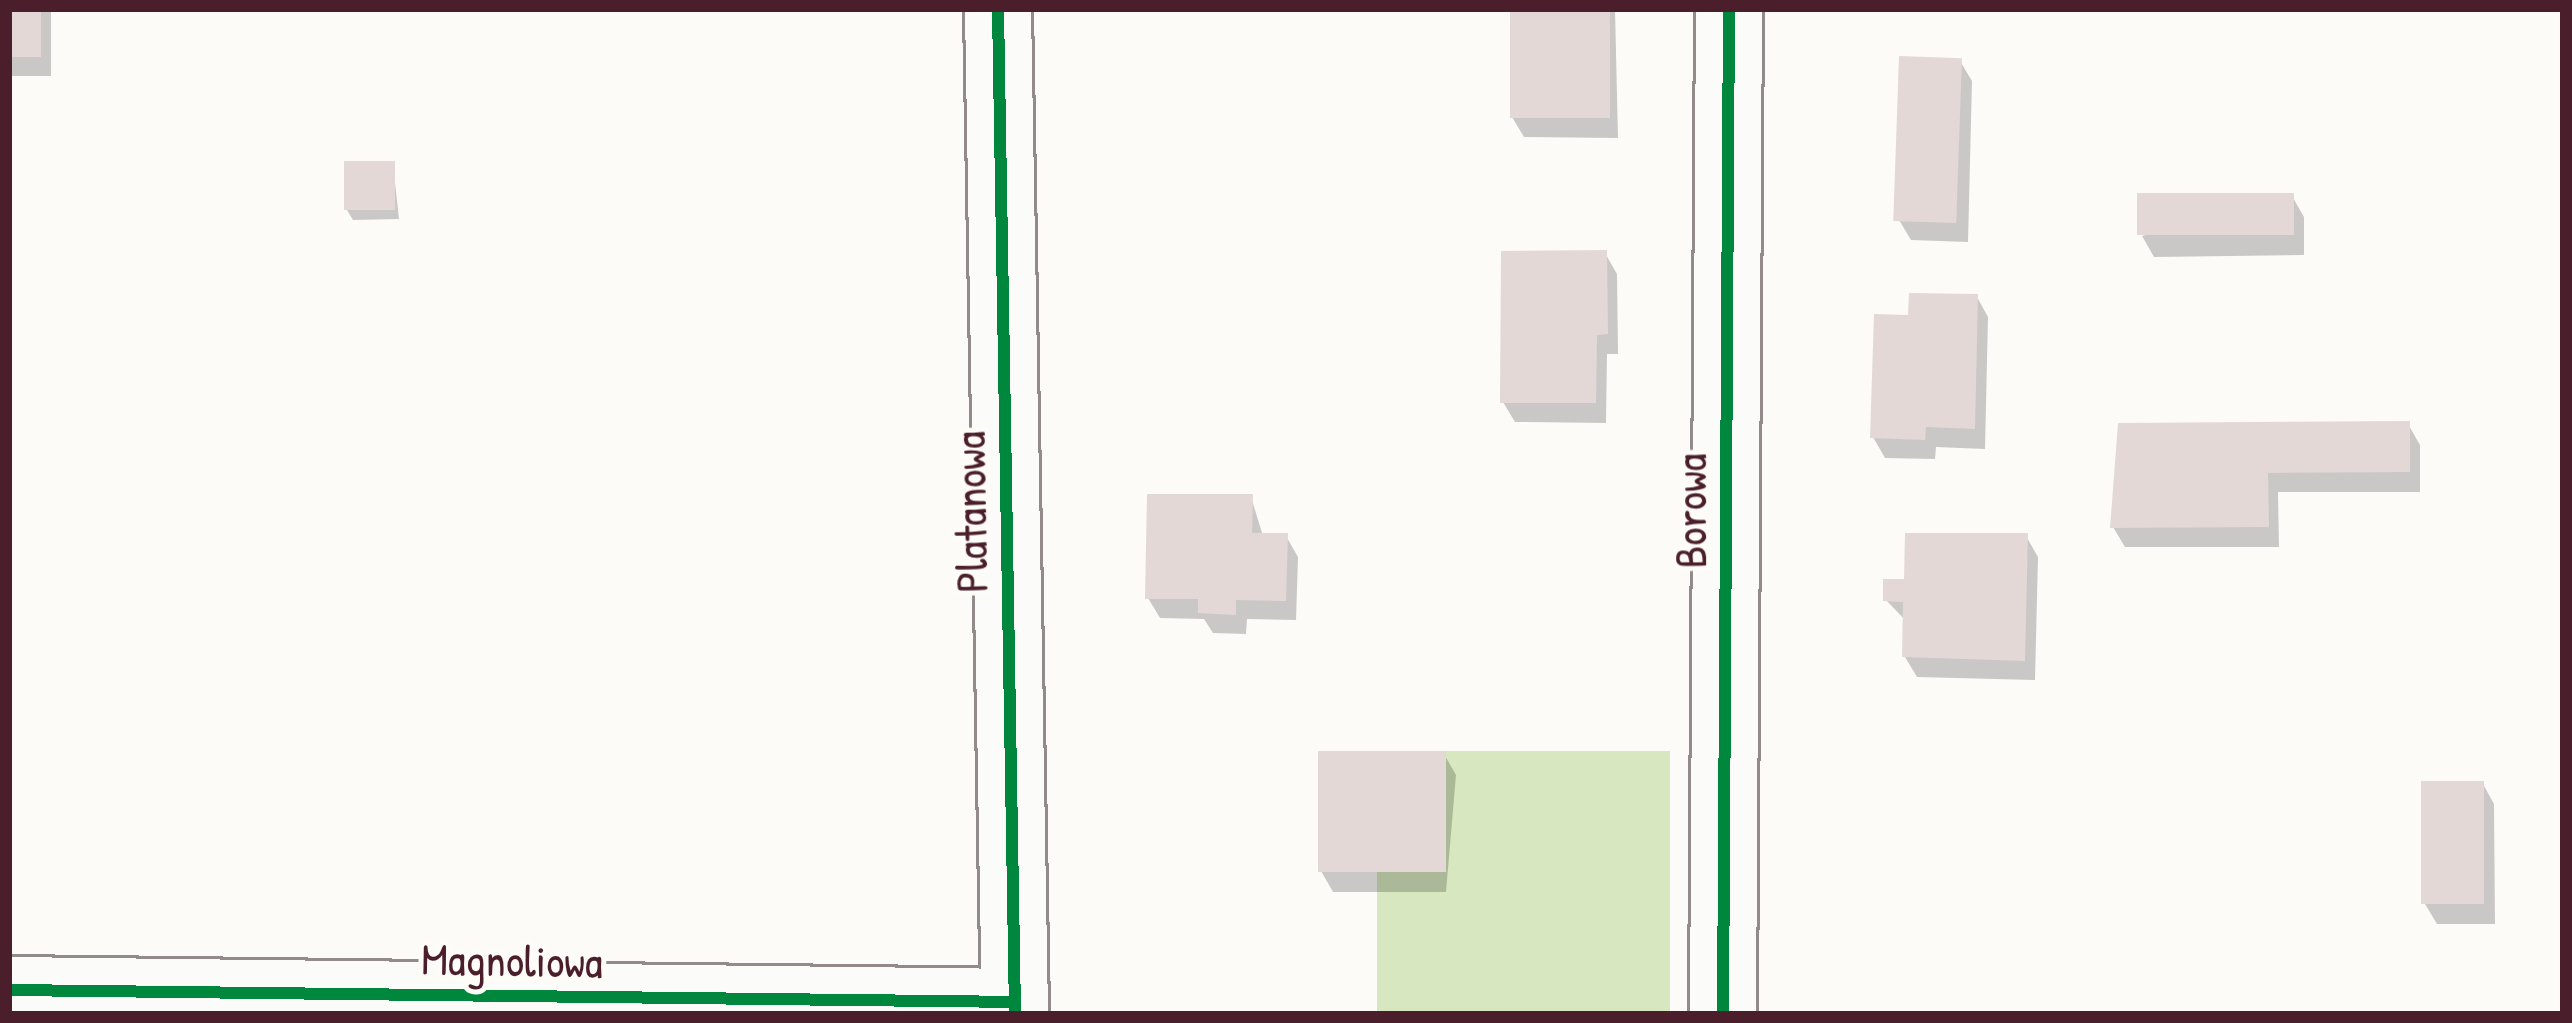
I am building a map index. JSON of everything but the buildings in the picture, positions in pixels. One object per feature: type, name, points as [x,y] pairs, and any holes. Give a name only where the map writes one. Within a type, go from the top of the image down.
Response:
[{"type":"street","name":"Platanowa","points":[[998,9],[1015,1008]]},
{"type":"street","name":"Borowa","points":[[1723,1014],[1729,9]]},
{"type":"street","name":"Magnoliowa","points":[[9,991],[1015,1008]]},
{"type":"green space","points":[[1377,751],[1670,751],[1670,1014],[1377,1014]]},
{"type":"cycle path","points":[[998,9],[1015,1014]]},
{"type":"cycle path","points":[[1723,1014],[1729,9]]},
{"type":"cycle path","points":[[9,990],[1015,1002]]}]
